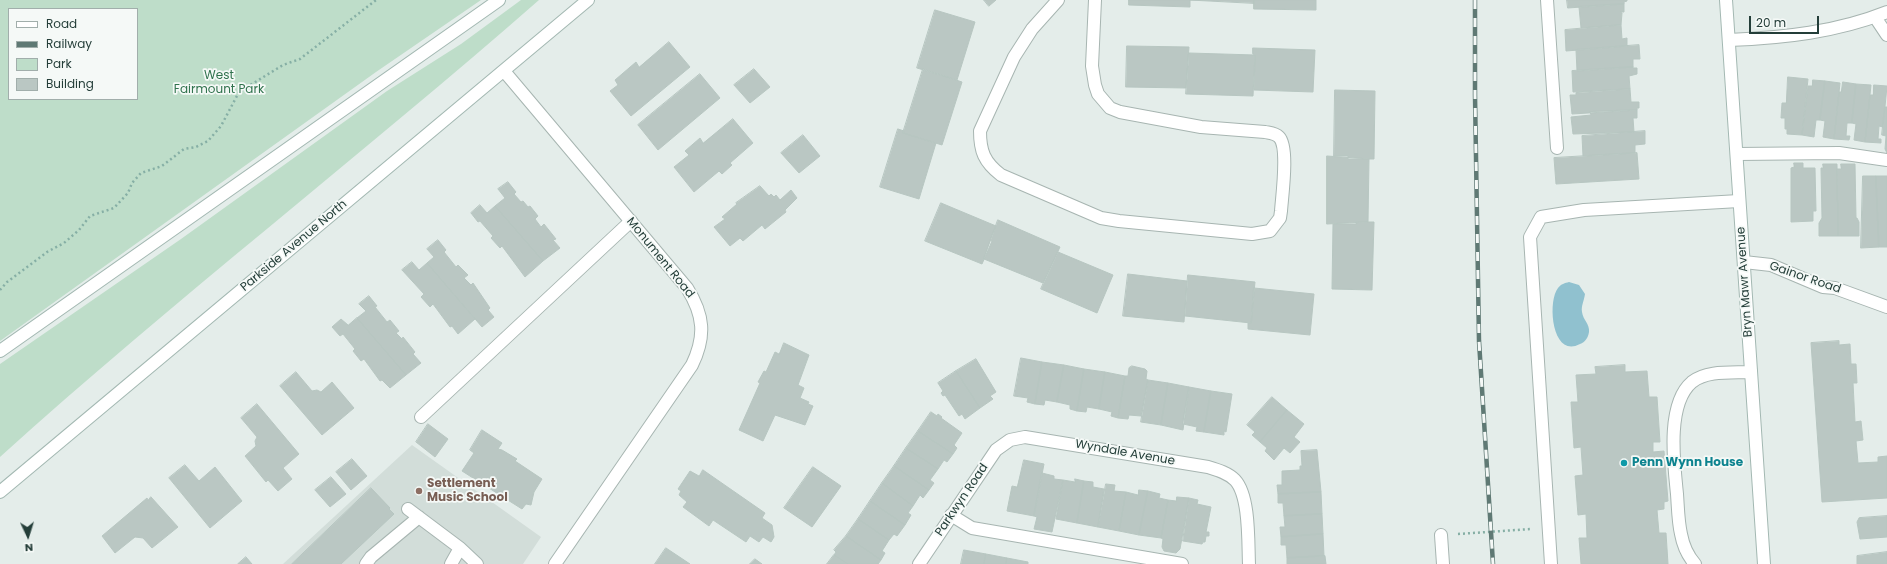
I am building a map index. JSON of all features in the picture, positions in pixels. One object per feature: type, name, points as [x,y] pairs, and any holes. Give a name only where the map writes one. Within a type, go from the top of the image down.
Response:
[{"type":"street","points":[[0,351],[499,0]]},
{"type":"street","name":"Parkside Avenue North","points":[[0,492],[588,0]]},
{"type":"street","points":[[1058,0],[1032,29],[1018,50],[982,126],[980,131],[980,144],[985,158],[991,167],[1001,175],[1101,218],[1252,234],[1270,231],[1280,218],[1281,211],[1284,154],[1280,138],[1274,133],[1179,124],[1110,108],[1098,94],[1093,72],[1094,0]]},
{"type":"street","points":[[1547,0],[1557,148]]},
{"type":"street","name":"Bryn Mawr Avenue","points":[[1726,0],[1764,564]]},
{"type":"street","points":[[1729,40],[1767,39],[1807,33],[1843,26],[1887,12]]},
{"type":"street","points":[[1875,17],[1887,35]]},
{"type":"street","name":"Monument Road","points":[[504,71],[687,288],[695,301],[700,314],[701,340],[698,353],[692,365],[555,564]]},
{"type":"street","points":[[1737,154],[1838,153],[1887,160]]},
{"type":"street","points":[[1552,564],[1530,237],[1541,217],[1584,210],[1739,201]]},
{"type":"street","points":[[421,417],[631,222]]},
{"type":"street","name":"Gainor Road","points":[[1744,262],[1771,265],[1823,287],[1834,288],[1887,307]]},
{"type":"street","points":[[1696,564],[1686,550],[1678,517],[1673,455],[1680,400],[1684,390],[1701,377],[1712,374],[1751,372]]},
{"type":"street","name":"Wyndale Avenue","points":[[1010,440],[1034,437],[1208,467],[1225,473],[1237,481],[1244,497],[1250,564]]},
{"type":"street","name":"Parkwyn Road","points":[[919,564],[991,456],[1002,444],[1010,440]]},
{"type":"street","points":[[408,509],[460,548],[477,564]]},
{"type":"street","points":[[951,516],[972,528],[1182,564]]},
{"type":"street","points":[[366,564],[371,557],[419,517]]},
{"type":"street","points":[[1441,535],[1443,564]]},
{"type":"street","points":[[452,564],[460,548]]},
{"type":"path","points":[[0,290],[7,282],[47,252],[64,243],[79,230],[90,216],[114,208],[128,193],[132,183],[141,173],[162,166],[184,149],[196,147],[208,140],[221,126],[239,92],[283,65],[300,59],[376,0]]},
{"type":"path","points":[[1441,535],[1550,528]]},
{"type":"shaded area","name":"Settlement Music School","points":[[412,445],[541,537],[523,564],[283,564]]},
{"type":"green space","name":"West Fairmount Park","points":[[0,0],[481,0],[376,72],[0,341]]},
{"type":"green space","points":[[521,0],[539,0],[405,115],[133,341],[0,457],[0,364],[181,239],[387,91],[461,44]]},
{"type":"water","points":[[1569,282],[1579,285],[1585,294],[1582,312],[1589,329],[1588,336],[1585,341],[1571,346],[1563,344],[1558,337],[1554,327],[1553,316],[1553,305],[1558,288]]},
{"type":"building","points":[[984,0],[996,0],[989,6]]},
{"type":"building","points":[[1129,0],[1190,0],[1190,7],[1129,5]]},
{"type":"building","points":[[1190,0],[1254,0],[1254,3]]},
{"type":"building","points":[[1254,0],[1316,0],[1316,10],[1254,9]]},
{"type":"building","points":[[1567,0],[1627,1],[1624,2],[1624,4],[1568,8]]},
{"type":"building","points":[[1624,4],[1624,12],[1620,12],[1622,13],[1621,25],[1581,28],[1579,7]]},
{"type":"building","points":[[935,10],[975,22],[957,80],[917,68]]},
{"type":"building","points":[[1621,25],[1622,39],[1627,38],[1627,46],[1566,51],[1565,30]]},
{"type":"building","points":[[669,42],[690,67],[631,116],[610,91],[618,85],[615,80],[636,62],[639,67]]},
{"type":"building","points":[[1639,45],[1640,59],[1633,59],[1633,67],[1577,71],[1576,50]]},
{"type":"building","points":[[1127,46],[1189,47],[1186,88],[1126,87]]},
{"type":"building","points":[[1253,48],[1315,50],[1313,92],[1254,90],[1255,55],[1253,54]]},
{"type":"building","points":[[1189,53],[1255,55],[1253,96],[1186,94]]},
{"type":"building","points":[[1637,68],[1637,74],[1629,76],[1630,89],[1573,92],[1572,71]]},
{"type":"building","points":[[754,69],[770,87],[750,103],[734,85]]},
{"type":"building","points":[[923,69],[962,82],[942,145],[903,133]]},
{"type":"building","points":[[700,74],[720,98],[658,150],[638,125]]},
{"type":"building","points":[[1788,77],[1808,79],[1802,135],[1787,134],[1787,129],[1785,129],[1785,118],[1781,118],[1782,103],[1786,103]]},
{"type":"building","points":[[1813,80],[1825,81],[1820,120],[1816,120],[1814,137],[1802,135],[1808,86],[1812,86]]},
{"type":"building","points":[[1825,81],[1840,83],[1834,139],[1823,137],[1825,121],[1820,120]]},
{"type":"building","points":[[1843,82],[1856,84],[1852,123],[1847,123],[1846,136],[1850,136],[1849,140],[1834,139],[1839,92],[1841,92]]},
{"type":"building","points":[[1856,84],[1871,85],[1865,142],[1854,140],[1856,124],[1852,123]]},
{"type":"building","points":[[1874,85],[1887,86],[1883,127],[1879,126],[1878,139],[1881,139],[1881,143],[1865,142],[1870,95],[1873,95]]},
{"type":"building","points":[[1630,89],[1631,102],[1639,102],[1639,108],[1637,108],[1637,110],[1572,114],[1570,95],[1576,95],[1576,93]]},
{"type":"building","points":[[1335,90],[1375,91],[1374,159],[1348,159],[1348,156],[1334,156]]},
{"type":"building","points":[[1885,107],[1887,107],[1887,153],[1885,149],[1886,136],[1882,135]]},
{"type":"building","points":[[1637,110],[1637,118],[1633,118],[1634,132],[1573,134],[1571,117],[1591,115],[1590,112]]},
{"type":"building","points":[[733,119],[753,143],[730,163],[732,165],[722,174],[719,171],[694,192],[674,167],[689,155],[685,151],[700,138],[703,143]]},
{"type":"building","points":[[898,129],[904,131],[903,133],[936,143],[919,199],[880,187]]},
{"type":"building","points":[[1645,131],[1645,144],[1635,145],[1635,153],[1583,156],[1582,136]]},
{"type":"building","points":[[803,135],[820,156],[799,173],[781,153]]},
{"type":"building","points":[[1637,153],[1639,179],[1556,184],[1554,158]]},
{"type":"building","points":[[1327,156],[1369,159],[1368,222],[1327,224]]},
{"type":"building","points":[[1794,163],[1803,163],[1803,168],[1815,168],[1816,211],[1813,211],[1813,221],[1791,222],[1791,168],[1794,167]]},
{"type":"building","points":[[1823,164],[1837,164],[1838,236],[1819,236],[1819,223],[1822,218],[1821,168],[1823,168]]},
{"type":"building","points":[[1841,164],[1855,164],[1856,218],[1859,222],[1859,236],[1838,236],[1837,169],[1841,169]]},
{"type":"building","points":[[1863,176],[1876,176],[1879,247],[1861,248]]},
{"type":"building","points":[[1876,176],[1887,176],[1887,247],[1879,247]]},
{"type":"building","points":[[508,182],[516,192],[514,194],[521,202],[523,201],[528,207],[530,206],[538,216],[535,219],[541,227],[544,224],[556,239],[553,240],[560,248],[543,261],[495,206],[505,198],[498,189]]},
{"type":"building","points":[[760,186],[769,196],[771,194],[774,197],[776,195],[780,200],[791,190],[797,198],[785,210],[786,212],[765,229],[762,225],[743,241],[740,238],[730,246],[714,227],[725,219],[722,217],[737,204],[736,203]]},
{"type":"building","points":[[941,203],[996,226],[990,240],[992,241],[982,264],[925,241]]},
{"type":"building","points":[[480,205],[487,213],[495,206],[543,261],[525,277],[502,246],[500,248],[491,238],[493,236],[471,213]]},
{"type":"building","points":[[998,220],[1060,247],[1043,283],[984,259]]},
{"type":"building","points":[[1356,222],[1374,222],[1372,290],[1332,289],[1333,224],[1356,224]]},
{"type":"building","points":[[438,240],[446,250],[444,252],[456,267],[458,265],[468,275],[464,278],[471,285],[473,283],[490,308],[488,310],[494,317],[482,327],[427,263],[434,257],[427,249]]},
{"type":"building","points":[[1058,252],[1113,275],[1097,313],[1041,289]]},
{"type":"building","points":[[412,262],[419,270],[427,263],[475,319],[458,334],[452,326],[450,327],[433,304],[430,307],[421,297],[424,294],[402,270]]},
{"type":"building","points":[[1128,274],[1187,281],[1184,322],[1123,316]]},
{"type":"building","points":[[1188,275],[1255,282],[1251,323],[1185,316]]},
{"type":"building","points":[[1254,288],[1314,294],[1310,335],[1248,329],[1248,323],[1251,323]]},
{"type":"building","points":[[369,296],[377,306],[375,307],[387,322],[390,320],[399,331],[396,333],[402,339],[403,337],[415,352],[413,354],[421,363],[406,375],[357,318],[366,311],[359,304]]},
{"type":"building","points":[[357,318],[406,375],[390,388],[382,380],[380,381],[364,359],[361,361],[353,351],[355,349],[343,334],[340,336],[332,327],[341,319],[348,325]]},
{"type":"building","points":[[1839,341],[1839,345],[1850,344],[1851,364],[1856,364],[1857,383],[1853,383],[1855,422],[1861,421],[1863,440],[1856,441],[1858,463],[1878,462],[1878,457],[1887,456],[1887,498],[1822,502],[1811,343]]},
{"type":"building","points":[[784,343],[809,355],[798,385],[804,388],[800,398],[809,402],[808,404],[813,406],[805,425],[775,415],[763,441],[739,430],[760,383],[758,382],[764,371],[766,372],[775,352],[779,354]]},
{"type":"building","points":[[1021,358],[1042,362],[1035,404],[1027,402],[1028,398],[1014,396]]},
{"type":"building","points":[[976,359],[996,392],[990,396],[993,399],[980,408],[956,371]]},
{"type":"building","points":[[1042,362],[1064,365],[1057,402],[1045,400],[1044,405],[1035,404]]},
{"type":"building","points":[[1064,365],[1084,369],[1077,411],[1070,409],[1070,405],[1057,402]]},
{"type":"building","name":"Penn Wynn House","points":[[1625,365],[1625,372],[1647,371],[1649,397],[1657,397],[1660,442],[1653,442],[1653,452],[1664,451],[1668,501],[1664,502],[1664,509],[1657,510],[1659,533],[1666,533],[1668,564],[1581,564],[1579,538],[1587,538],[1586,514],[1578,515],[1575,476],[1583,475],[1581,447],[1574,448],[1571,402],[1578,402],[1576,375],[1596,374],[1595,367]]},
{"type":"building","points":[[1132,366],[1145,369],[1147,371],[1146,379],[1148,380],[1141,416],[1129,415],[1128,419],[1118,418],[1125,376],[1128,376],[1129,368]]},
{"type":"building","points":[[1084,369],[1105,372],[1099,409],[1087,407],[1086,412],[1077,411]]},
{"type":"building","points":[[956,371],[980,408],[965,419],[962,414],[959,416],[945,395],[943,396],[941,393],[943,391],[938,383]]},
{"type":"building","points":[[296,372],[312,391],[317,390],[321,392],[332,382],[354,408],[322,435],[280,386]]},
{"type":"building","points":[[1105,372],[1125,376],[1118,418],[1111,416],[1112,412],[1099,409]]},
{"type":"building","points":[[1148,380],[1168,383],[1161,425],[1141,422]]},
{"type":"building","points":[[1168,383],[1189,387],[1183,430],[1161,425]]},
{"type":"building","points":[[1189,387],[1211,391],[1204,432],[1196,431],[1197,427],[1183,424]]},
{"type":"building","points":[[1211,391],[1232,394],[1226,432],[1224,431],[1224,435],[1204,432]]},
{"type":"building","points":[[1272,397],[1287,410],[1260,442],[1252,435],[1255,432],[1247,425]]},
{"type":"building","points":[[257,404],[299,454],[283,468],[292,479],[278,491],[268,480],[266,482],[245,456],[256,446],[255,441],[257,437],[241,418]]},
{"type":"building","points":[[1287,410],[1304,424],[1294,437],[1300,442],[1290,453],[1284,448],[1274,460],[1265,451],[1267,448],[1260,442]]},
{"type":"building","points":[[931,412],[937,416],[938,414],[942,417],[941,418],[962,433],[954,445],[957,448],[953,454],[918,431]]},
{"type":"building","points":[[428,424],[448,439],[435,457],[416,442]]},
{"type":"building","points":[[482,430],[502,443],[498,449],[517,459],[515,461],[542,479],[534,492],[531,505],[526,504],[522,509],[462,471],[474,453],[470,450]]},
{"type":"building","points":[[918,431],[953,454],[947,462],[944,460],[938,469],[906,448]]},
{"type":"building","points":[[906,448],[938,469],[930,480],[934,483],[929,490],[894,466]]},
{"type":"building","points":[[1317,450],[1321,492],[1278,494],[1277,485],[1282,485],[1282,471],[1300,470],[1300,466],[1302,466],[1301,451]]},
{"type":"building","points":[[352,459],[367,476],[351,490],[336,472]]},
{"type":"building","points":[[1024,460],[1044,464],[1034,516],[1007,511],[1012,486],[1017,487]]},
{"type":"building","points":[[185,465],[199,481],[215,467],[242,501],[210,528],[169,478]]},
{"type":"building","points":[[894,466],[929,490],[923,498],[920,495],[913,506],[882,483]]},
{"type":"building","points":[[813,467],[841,486],[812,527],[784,508]]},
{"type":"building","points":[[703,470],[765,513],[762,518],[772,525],[774,537],[771,542],[763,537],[759,542],[750,536],[746,542],[713,520],[709,526],[683,507],[687,502],[679,495],[681,491],[678,489],[690,471],[699,476]]},
{"type":"building","points":[[1042,473],[1054,476],[1054,479],[1063,480],[1052,532],[1034,529],[1037,517],[1034,516]]},
{"type":"building","points":[[331,477],[346,494],[330,507],[315,490]]},
{"type":"building","points":[[1075,479],[1084,481],[1077,523],[1056,519],[1063,480],[1075,482]]},
{"type":"building","points":[[1084,481],[1093,482],[1093,487],[1104,489],[1098,527],[1077,523]]},
{"type":"building","points":[[882,483],[913,506],[908,513],[911,515],[905,525],[870,501]]},
{"type":"building","points":[[1106,484],[1115,485],[1114,491],[1126,492],[1119,531],[1098,527]]},
{"type":"building","points":[[371,488],[394,514],[341,564],[292,564]]},
{"type":"building","points":[[1139,490],[1148,491],[1139,535],[1119,531],[1126,492],[1138,495]]},
{"type":"building","points":[[1148,491],[1160,494],[1159,498],[1168,500],[1161,538],[1139,535]]},
{"type":"building","points":[[1321,492],[1322,514],[1284,516],[1283,503],[1278,503],[1278,494]]},
{"type":"building","points":[[151,497],[178,527],[152,548],[143,538],[135,537],[115,553],[102,536],[147,498],[148,500]]},
{"type":"building","points":[[1177,497],[1189,498],[1180,549],[1176,553],[1164,551],[1162,547],[1163,539],[1161,538],[1168,500],[1176,501]]},
{"type":"building","points":[[1189,498],[1198,500],[1197,504],[1211,507],[1206,532],[1209,532],[1209,536],[1206,536],[1205,542],[1202,544],[1183,541]]},
{"type":"building","points":[[870,501],[905,525],[897,536],[894,534],[889,540],[858,519]]},
{"type":"building","points":[[1322,514],[1323,534],[1281,537],[1280,527],[1285,527],[1284,516]]},
{"type":"building","points":[[1887,516],[1887,537],[1860,539],[1857,522],[1859,518]]},
{"type":"building","points":[[858,519],[889,540],[882,551],[885,553],[881,560],[846,536]]},
{"type":"building","points":[[1323,534],[1324,556],[1287,558],[1286,545],[1281,545],[1281,537]]},
{"type":"building","points":[[846,536],[881,560],[878,564],[848,564],[834,555],[836,552],[834,550]]},
{"type":"building","points":[[666,548],[690,564],[655,564]]},
{"type":"building","points":[[964,550],[986,554],[984,564],[961,564]]},
{"type":"building","points":[[1887,552],[1887,564],[1857,564],[1857,556]]},
{"type":"building","points":[[986,554],[1007,558],[1006,564],[984,564]]},
{"type":"building","points":[[834,555],[848,564],[827,564]]},
{"type":"building","points":[[1325,556],[1326,564],[1287,564],[1287,558]]},
{"type":"building","points":[[246,557],[252,564],[238,564]]},
{"type":"building","points":[[1007,558],[1028,562],[1028,564],[1006,564]]},
{"type":"building","points":[[755,559],[762,564],[750,564]]},
{"type":"railway","points":[[1475,0],[1479,341],[1493,564]]},
{"type":"place","name":"Penn Wynn House","points":[[1624,463]]},
{"type":"place","name":"Settlement Music School","points":[[419,491]]}]
